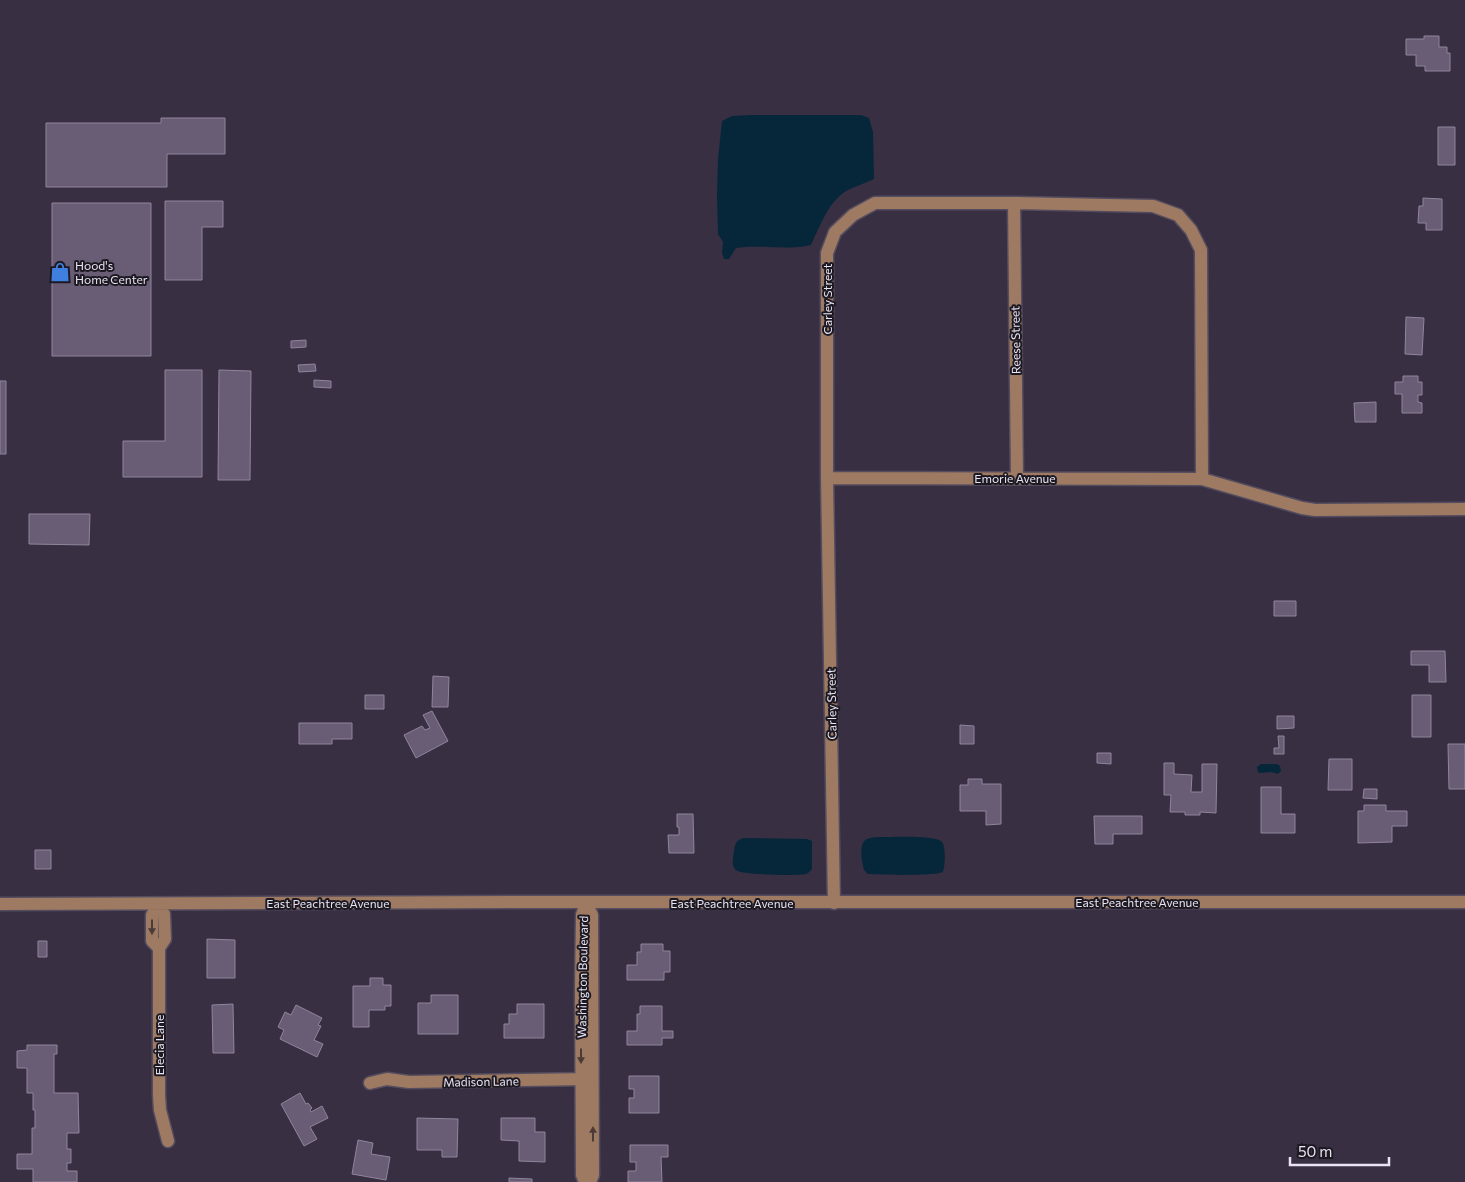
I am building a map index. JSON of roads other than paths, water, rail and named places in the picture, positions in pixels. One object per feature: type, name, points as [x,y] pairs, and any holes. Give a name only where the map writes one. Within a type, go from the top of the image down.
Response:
[{"type":"street","name":"Carley Street","points":[[834,903],[827,478],[827,253],[835,232],[853,214],[875,203],[1154,206],[1178,215],[1191,230],[1201,250],[1202,479]]},
{"type":"street","name":"Reese Street","points":[[1014,203],[1017,478]]},
{"type":"street","name":"Emorie Avenue","points":[[827,478],[1202,479],[1302,508],[1315,510],[1465,509]]},
{"type":"street","name":"East Peachtree Avenue","points":[[0,904],[1465,902]]},
{"type":"street","name":"Washington Boulevard","points":[[586,903],[582,915],[587,1079],[593,1175],[590,1182]]},
{"type":"street","name":"Elecia Lane","points":[[158,904],[152,915],[152,941],[159,948],[159,1095],[160,1110],[168,1141]]},
{"type":"street","name":"Madison Lane","points":[[370,1083],[387,1079],[409,1082],[587,1079]]},
{"type":"street","name":"Washington Boulevard","points":[[585,1182],[582,1175],[587,1079]]},
{"type":"water","points":[[861,115],[869,118],[873,132],[874,179],[848,190],[835,200],[811,245],[802,247],[736,248],[729,259],[724,259],[722,253],[723,242],[718,234],[717,196],[722,121],[732,116]]},
{"type":"water","points":[[1261,764],[1277,764],[1280,766],[1281,771],[1278,774],[1271,772],[1260,773],[1257,767]]},
{"type":"water","points":[[873,837],[932,838],[942,842],[945,852],[943,872],[895,875],[868,874],[864,870],[861,853],[864,841]]},
{"type":"water","points":[[744,838],[807,839],[812,841],[812,869],[806,874],[792,875],[740,872],[733,866],[733,861],[736,842]]},
{"type":"place","name":"Hood's Home Center","points":[[60,272]]}]
